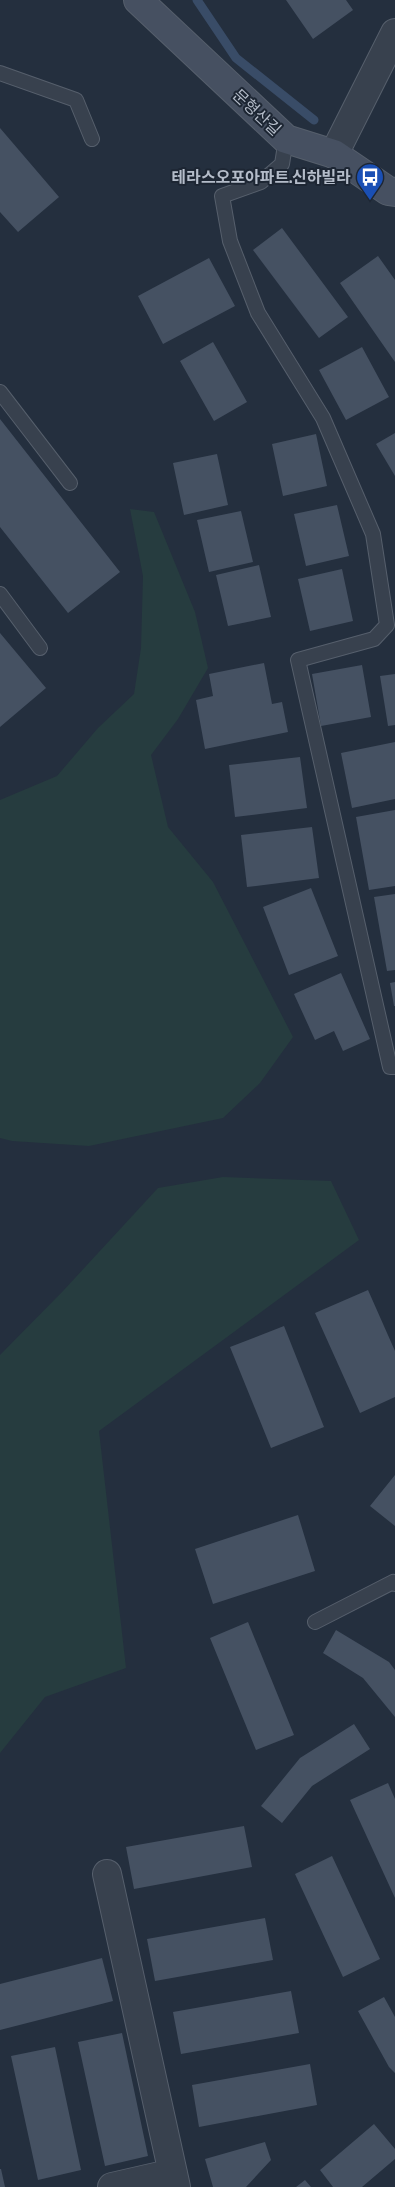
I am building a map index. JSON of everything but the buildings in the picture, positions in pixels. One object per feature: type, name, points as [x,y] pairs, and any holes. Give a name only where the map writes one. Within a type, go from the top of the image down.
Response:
[{"type":"street","name":"문형산길","points":[[138,0],[286,140],[334,154],[393,193]]},
{"type":"street","points":[[334,154],[395,33]]},
{"type":"street","points":[[106,1874],[174,2180],[112,2187]]},
{"type":"lane","points":[[0,73],[76,100],[92,139]]},
{"type":"lane","points":[[286,140],[282,164],[261,182],[222,196],[230,242],[258,313],[323,418],[373,534],[387,624],[374,639],[298,660],[390,1067],[395,1067]]},
{"type":"lane","points":[[0,392],[70,483]]},
{"type":"lane","points":[[0,594],[40,648]]},
{"type":"lane","points":[[315,1622],[393,1582],[395,1584]]},
{"type":"green space","points":[[130,509],[154,512],[195,612],[208,668],[178,719],[151,755],[168,827],[213,882],[293,1037],[260,1083],[223,1118],[89,1146],[12,1141],[0,1138],[0,800],[57,776],[98,728],[134,694],[141,648],[143,576]]},
{"type":"green space","points":[[223,1177],[331,1181],[359,1240],[99,1431],[126,1668],[45,1697],[0,1753],[0,1355],[63,1291],[158,1188]]},
{"type":"waterway","points":[[197,0],[236,58],[314,120]]},
{"type":"place","name":"테라스오포아파트.신하빌라","points":[[370,201]]}]
